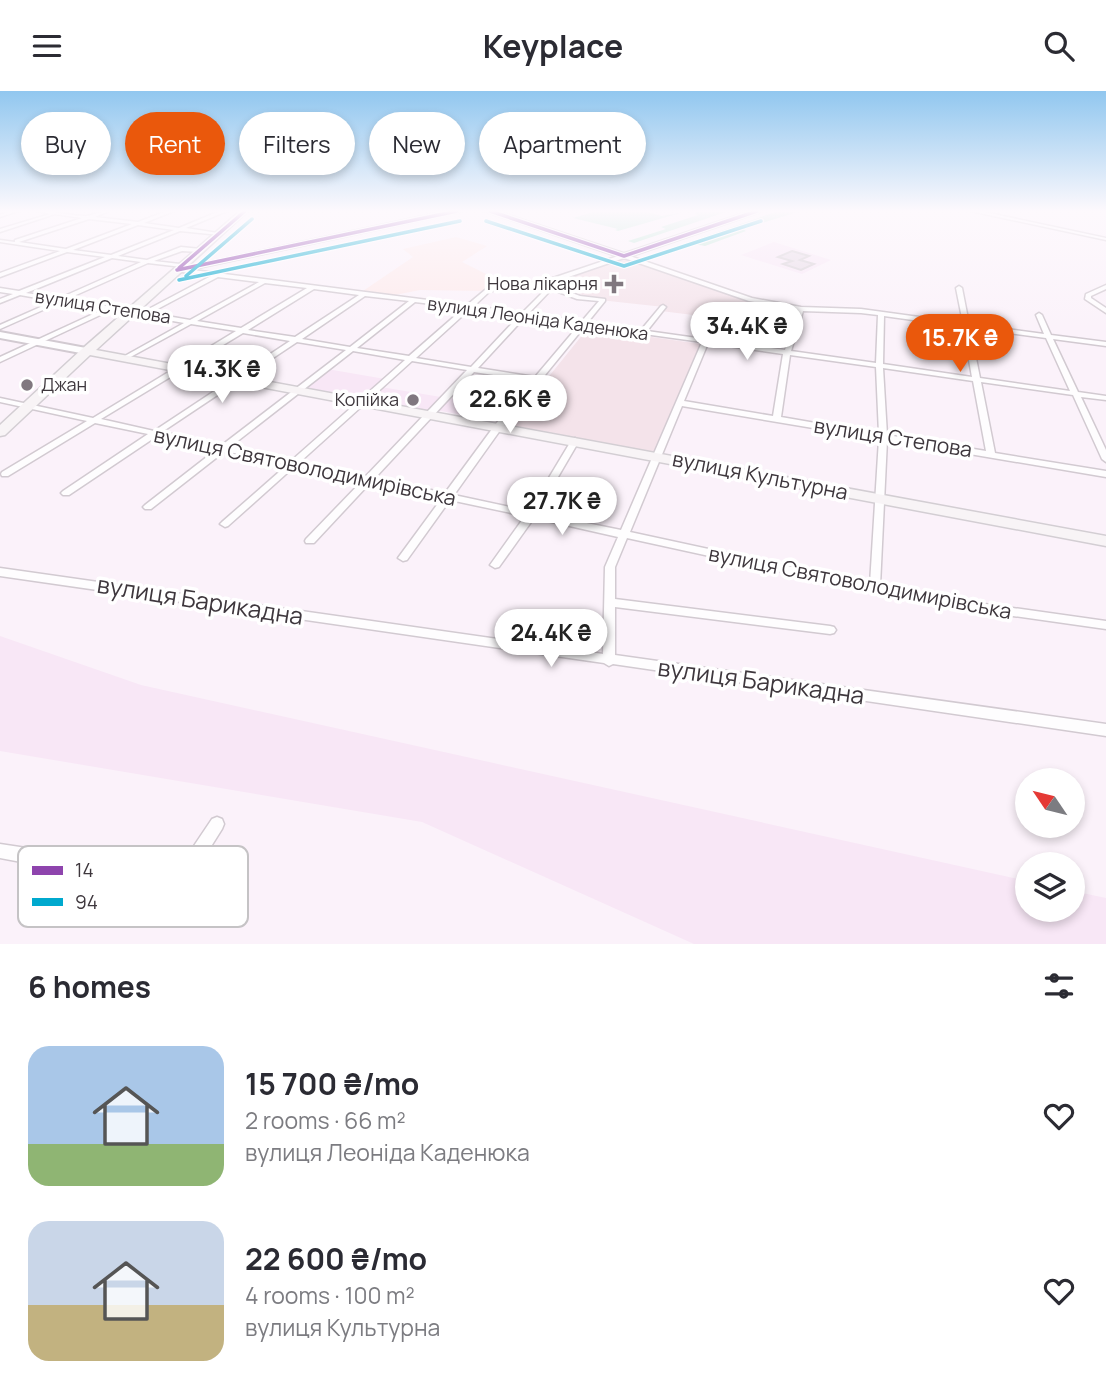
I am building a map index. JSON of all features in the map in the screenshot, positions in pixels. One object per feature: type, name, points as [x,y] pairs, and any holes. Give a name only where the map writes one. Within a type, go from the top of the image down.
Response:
[{"type":"main road","points":[[0,432],[25,406],[198,251]]},
{"type":"main road","name":"вулиця Культурна","points":[[86,351],[1106,541]]},
{"type":"street","points":[[0,275],[62,251]]},
{"type":"street","name":"вулиця Леоніда Каденюка","points":[[70,251],[264,282],[468,307],[641,334],[1106,398]]},
{"type":"street","points":[[0,301],[120,251]]},
{"type":"street","points":[[0,327],[177,251]]},
{"type":"street","points":[[180,267],[258,251]]},
{"type":"street","points":[[607,251],[751,300],[802,309],[860,311],[881,316],[1106,344]]},
{"type":"street","points":[[517,286],[626,251]]},
{"type":"street","points":[[225,524],[487,291],[501,285],[542,284],[639,251]]},
{"type":"street","points":[[143,314],[218,275]]},
{"type":"street","points":[[125,358],[264,282]]},
{"type":"street","points":[[402,558],[498,427],[603,300],[579,298],[542,284]]},
{"type":"street","points":[[310,541],[427,414],[547,294],[542,284]]},
{"type":"street","points":[[1088,299],[1088,295],[1106,287]]},
{"type":"street","points":[[5,474],[312,288]]},
{"type":"street","points":[[959,288],[991,454]]},
{"type":"street","name":"вулиця Степова","points":[[0,290],[537,380]]},
{"type":"street","points":[[66,493],[363,295]]},
{"type":"street","points":[[1088,299],[1106,302]]},
{"type":"street","points":[[1088,299],[1106,311]]},
{"type":"street","points":[[148,507],[219,449],[413,301]]},
{"type":"street","points":[[609,661],[610,568],[622,534],[705,342],[719,317],[744,305]]},
{"type":"street","points":[[641,334],[663,307]]},
{"type":"street","points":[[0,360],[111,308]]},
{"type":"street","points":[[778,419],[787,353],[802,309]]},
{"type":"street","points":[[1039,315],[1106,459]]},
{"type":"street","points":[[875,587],[883,436],[879,365],[881,316]]},
{"type":"street","name":"вулиця Культурна","points":[[0,335],[86,351]]},
{"type":"street","name":"вулиця Святоволодимирівська","points":[[0,400],[928,600],[1106,625]]},
{"type":"street","name":"вулиця Степова","points":[[680,403],[1106,474]]},
{"type":"street","points":[[495,565],[531,515],[575,441]]},
{"type":"street","name":"вулиця Барикадна","points":[[0,572],[1106,730]]},
{"type":"street","points":[[610,602],[830,630]]},
{"type":"street","points":[[203,846],[217,824]]},
{"type":"street","points":[[0,851],[18,854]]},
{"type":"shaded area","points":[[405,251],[479,251],[462,262],[502,282],[501,286],[487,291],[420,290],[395,295],[363,291],[413,257]]},
{"type":"shaded area","points":[[752,251],[802,251],[831,260],[802,274],[741,255]]},
{"type":"shaded area","points":[[621,259],[748,301],[717,318],[661,311],[664,307],[590,299],[549,284]]},
{"type":"shaded area","points":[[588,328],[701,344],[653,453],[509,426]]},
{"type":"shaded area","points":[[327,369],[385,379],[362,399],[302,388]]},
{"type":"shaded area","points":[[381,387],[441,397],[427,411],[366,400]]},
{"type":"shaded area","points":[[448,398],[511,409],[500,422],[436,410]]},
{"type":"shaded area","points":[[0,636],[141,685],[1015,878],[1015,922],[1085,922],[1085,894],[1106,898],[1106,944],[694,944],[422,822],[0,751]]},
{"type":"green space","points":[[664,251],[678,251],[663,256],[649,256]]},
{"type":"building","points":[[792,251],[809,256],[800,260],[814,264],[801,270],[783,264],[792,261],[778,257]]},
{"type":"transit line","name":"14","points":[[179,268],[199,251]]},
{"type":"transit line","name":"94","points":[[186,276],[215,251]]},
{"type":"transit line","name":"14","points":[[177,270],[268,251]]},
{"type":"transit line","name":"94","points":[[179,280],[318,251]]},
{"type":"transit line","name":"94","points":[[577,251],[624,266],[670,251]]},
{"type":"transit line","name":"14","points":[[609,251],[624,256],[639,251]]},
{"type":"place","name":"Нова лікарня","points":[[614,284]]},
{"type":"place","name":"Джан","points":[[27,385]]},
{"type":"place","name":"Копійка","points":[[413,400]]}]
